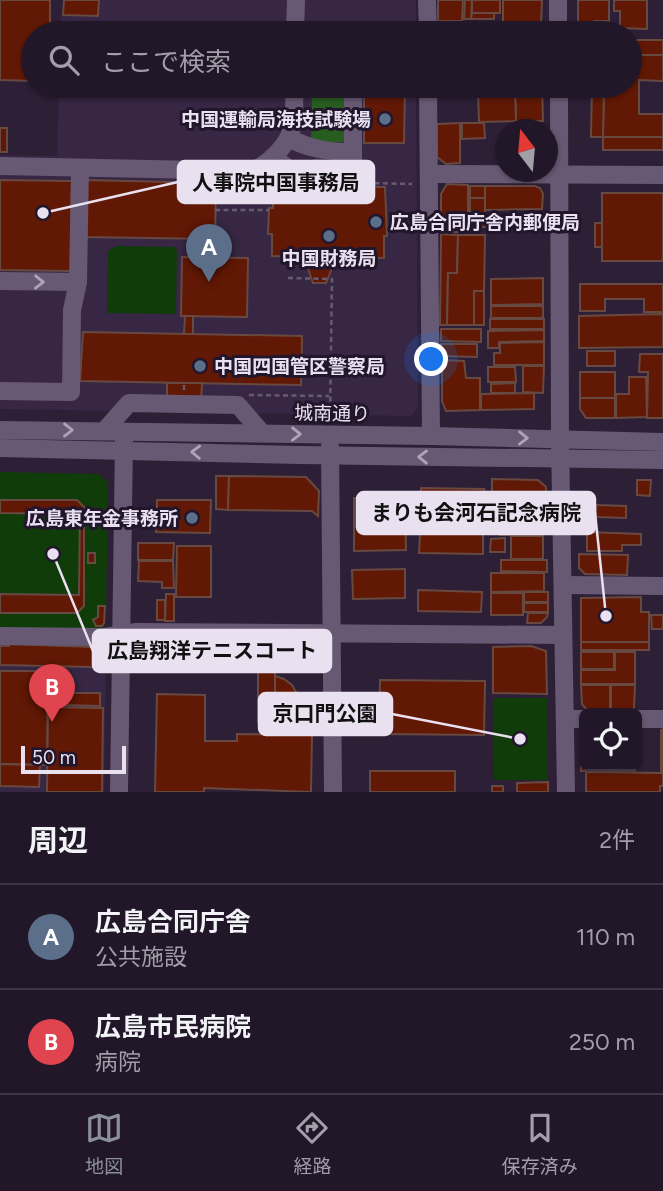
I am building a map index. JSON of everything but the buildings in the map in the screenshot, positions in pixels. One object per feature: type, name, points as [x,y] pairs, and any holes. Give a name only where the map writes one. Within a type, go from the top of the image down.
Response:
[{"type":"street","points":[[295,21],[296,0]]},
{"type":"street","points":[[427,0],[428,21]]},
{"type":"street","points":[[558,0],[558,21]]},
{"type":"street","points":[[0,166],[250,171],[263,166],[290,139],[294,123],[294,98]]},
{"type":"street","points":[[273,157],[294,173],[353,174],[354,98]]},
{"type":"street","points":[[428,98],[431,436]]},
{"type":"street","points":[[559,98],[560,458],[566,792]]},
{"type":"street","points":[[290,139],[325,152],[353,152]]},
{"type":"street","points":[[0,391],[71,392],[72,310],[78,282],[80,168]]},
{"type":"street","points":[[429,174],[663,175]]},
{"type":"street","points":[[0,281],[78,282]]},
{"type":"street","points":[[105,430],[129,402],[238,405],[262,433]]},
{"type":"street","points":[[330,425],[333,792]]},
{"type":"street","name":"城南通り","points":[[0,430],[262,433],[330,425],[431,436],[663,442]]},
{"type":"street","points":[[119,792],[125,430]]},
{"type":"street","points":[[0,448],[663,460]]},
{"type":"street","points":[[563,585],[663,586]]},
{"type":"street","points":[[0,636],[104,637],[137,632],[563,635]]},
{"type":"street","points":[[565,719],[579,719]]},
{"type":"street","points":[[642,719],[663,719]]},
{"type":"path","points":[[215,210],[269,210]]},
{"type":"path","points":[[288,278],[332,279],[330,425]]},
{"type":"path","points":[[248,395],[330,396]]},
{"type":"shaded area","points":[[100,0],[416,0],[416,21],[61,21],[61,16],[99,17]]},
{"type":"shaded area","points":[[59,98],[416,98],[418,408],[411,416],[0,409],[0,155],[57,156]]},
{"type":"shaded area","points":[[0,642],[97,643],[106,652],[104,792],[0,792]]},
{"type":"green space","points":[[312,98],[345,98],[344,142],[311,142]]},
{"type":"green space","points":[[116,246],[174,247],[177,250],[176,314],[107,313],[108,251]]},
{"type":"green space","points":[[0,472],[99,474],[108,483],[106,624],[99,631],[0,630]]},
{"type":"green space","points":[[493,698],[547,698],[548,780],[494,780]]},
{"type":"place","name":"中国運輸局海技試験場","points":[[385,119]]},
{"type":"place","name":"人事院中国事務局","points":[[43,213]]},
{"type":"place","name":"広島合同庁舎内郵便局","points":[[376,222]]},
{"type":"place","name":"中国財務局","points":[[329,236]]},
{"type":"place","name":"広島合同庁舎","points":[[209,282]]},
{"type":"place","name":"中国四国管区警察局","points":[[200,366]]},
{"type":"place","name":"広島東年金事務所","points":[[192,518]]},
{"type":"place","name":"広島翔洋テニスコート","points":[[53,554]]},
{"type":"place","name":"まりも会河石記念病院","points":[[606,616]]},
{"type":"place","name":"広島市民病院","points":[[52,722]]},
{"type":"place","name":"京口門公園","points":[[520,739]]}]
